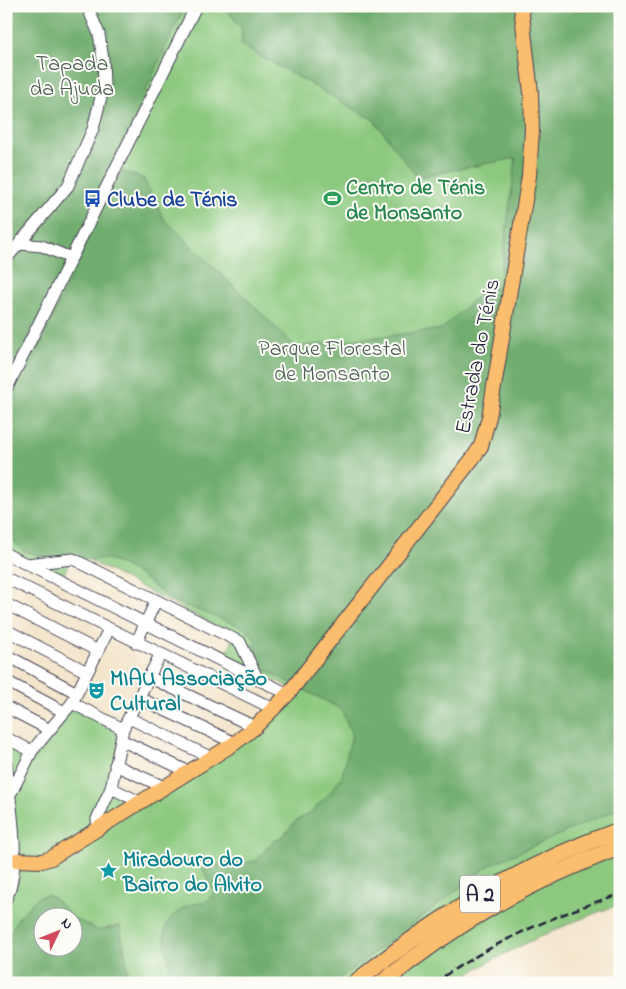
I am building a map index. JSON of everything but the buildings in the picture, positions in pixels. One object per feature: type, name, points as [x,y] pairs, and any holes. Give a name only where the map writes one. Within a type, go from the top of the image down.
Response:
[{"type":"highway","name":"A 2","points":[[355,983],[443,916],[481,894],[539,863],[620,830]]},
{"type":"highway","name":"A 2","points":[[382,983],[450,931],[508,896],[576,864],[620,847]]},
{"type":"main road","name":"Estrada do Ténis","points":[[16,860],[48,860],[212,758],[255,727],[292,688],[463,473],[481,446],[486,430],[529,176],[532,129],[531,93],[521,6]]},
{"type":"street","points":[[6,258],[68,186],[93,129],[104,85],[103,59],[99,34],[87,6]]},
{"type":"street","points":[[6,390],[196,6]]},
{"type":"street","points":[[38,222],[42,246]]},
{"type":"street","points":[[19,244],[42,246],[71,258]]},
{"type":"street","points":[[6,554],[258,680],[292,688]]},
{"type":"street","points":[[26,564],[73,559],[240,642],[258,680]]},
{"type":"street","points":[[6,578],[160,655],[274,709]]},
{"type":"street","points":[[136,643],[156,601]]},
{"type":"street","points":[[6,604],[98,651]]},
{"type":"street","points":[[9,793],[12,791],[32,751],[71,703],[109,629]]},
{"type":"street","points":[[6,630],[87,672]]},
{"type":"street","points":[[6,655],[71,703],[122,735],[189,772]]},
{"type":"street","points":[[98,829],[97,819],[111,788],[122,735],[160,655]]},
{"type":"street","points":[[149,677],[255,727]]},
{"type":"street","points":[[6,681],[71,703]]},
{"type":"street","points":[[139,698],[235,743]]},
{"type":"street","points":[[6,707],[50,730]]},
{"type":"street","points":[[129,718],[212,758]]},
{"type":"street","points":[[6,738],[32,751]]},
{"type":"street","points":[[6,762],[16,860],[13,881],[6,899]]},
{"type":"street","points":[[115,765],[164,787]]},
{"type":"street","points":[[111,788],[140,802]]},
{"type":"green space","name":"Parque Florestal de Monsanto","points":[[6,6],[620,6],[620,904],[534,939],[452,983],[6,983],[6,739],[29,750],[69,701],[123,728],[108,789],[133,802],[252,728],[293,689],[225,656],[235,636],[75,553],[62,577],[6,549]]},
{"type":"green space","name":"Tapada da Ajuda","points":[[6,6],[185,6],[146,90],[129,141],[6,390]]},
{"type":"green space","name":"Parque Florestal de Monsanto","points":[[224,6],[620,6],[620,808],[490,865],[334,983],[171,983],[165,935],[166,927],[171,918],[179,911],[197,903],[204,903],[214,893],[203,869],[208,865],[254,862],[272,842],[282,837],[297,820],[310,813],[330,793],[342,776],[352,734],[341,709],[260,667],[254,637],[243,627],[171,600],[140,575],[109,559],[53,559],[23,551],[6,534],[6,410],[25,379],[102,207],[121,171],[143,178],[164,219],[296,347],[442,329],[483,291],[499,287],[516,158],[417,177],[374,120],[241,45],[242,29]]},
{"type":"green space","points":[[48,895],[62,906],[32,906],[32,956],[82,956],[82,922],[98,930],[120,926],[130,983],[6,983],[9,938],[12,929],[16,921],[38,897]]},
{"type":"railway","points":[[434,983],[478,955],[524,931],[571,911],[620,894]]},
{"type":"place","name":"Clube de Ténis","points":[[93,198]]},
{"type":"place","name":"Centro de Ténis de Monsanto","points":[[332,199]]},
{"type":"place","name":"MIAU Associação Cultural","points":[[96,690]]},
{"type":"place","name":"Miradouro do Bairro do Alvito","points":[[109,871]]}]
